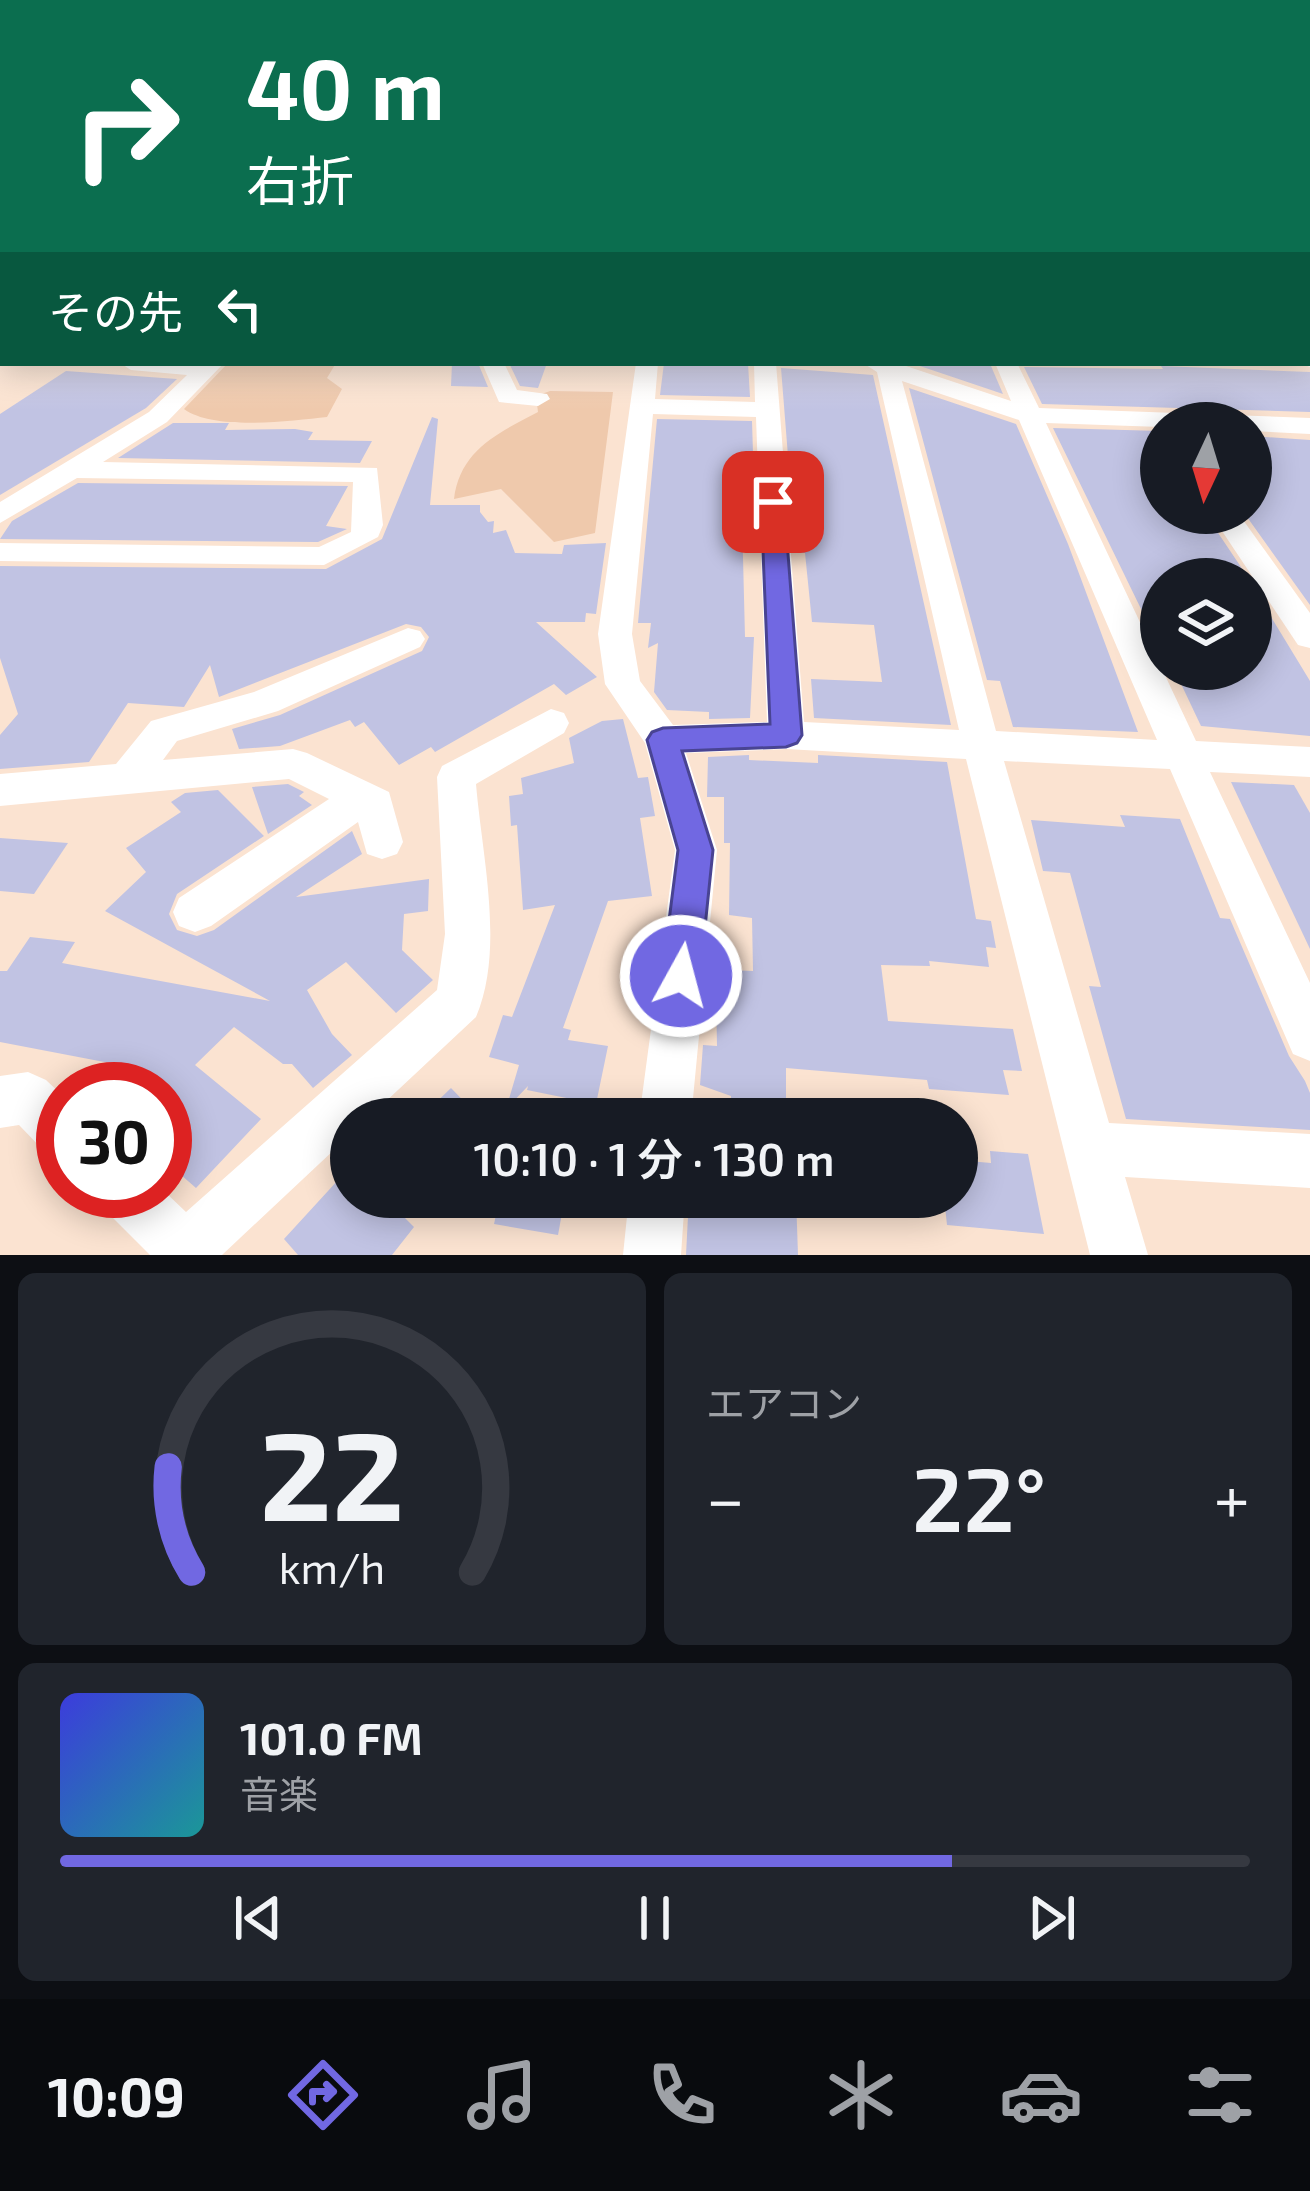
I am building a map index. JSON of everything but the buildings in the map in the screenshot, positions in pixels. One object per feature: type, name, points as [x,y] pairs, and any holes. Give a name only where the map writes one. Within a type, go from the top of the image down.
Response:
[{"type":"street","points":[[494,366],[508,397],[538,399]]},
{"type":"street","points":[[647,366],[615,634],[622,684],[663,740],[696,850],[667,1098]]},
{"type":"street","points":[[765,366],[786,735]]},
{"type":"street","points":[[881,366],[1119,1255]]},
{"type":"street","points":[[884,366],[1030,415],[1140,421]]},
{"type":"street","points":[[1007,366],[1310,1036]]},
{"type":"street","points":[[0,514],[158,417],[210,367]]},
{"type":"street","points":[[641,406],[767,410]]},
{"type":"street","points":[[1272,425],[1307,429]]},
{"type":"street","points":[[0,553],[324,556],[363,537],[368,525],[367,474],[77,470]]},
{"type":"street","points":[[1239,534],[1310,637]]},
{"type":"street","points":[[127,779],[164,731],[265,702],[408,639]]},
{"type":"street","points":[[152,1218],[188,1252],[459,1000],[467,934],[456,777],[551,723]]},
{"type":"street","points":[[663,740],[786,735],[1310,762]]},
{"type":"street","points":[[0,790],[293,764],[375,803],[382,842]]},
{"type":"street","points":[[195,912],[363,797]]},
{"type":"street","points":[[0,1102],[28,1098],[36,1106]]},
{"type":"street","points":[[1092,1149],[1310,1161]]},
{"type":"street","points":[[652,1255],[655,1218]]},
{"type":"shaded area","points":[[225,366],[334,366],[327,378],[342,389],[327,417],[233,422],[184,409]]},
{"type":"shaded area","points":[[550,391],[613,392],[595,533],[554,542],[501,489],[454,499],[473,455],[495,436],[538,412],[536,396]]},
{"type":"route","points":[[681,976],[696,850],[663,740],[786,735],[773,502]]}]
